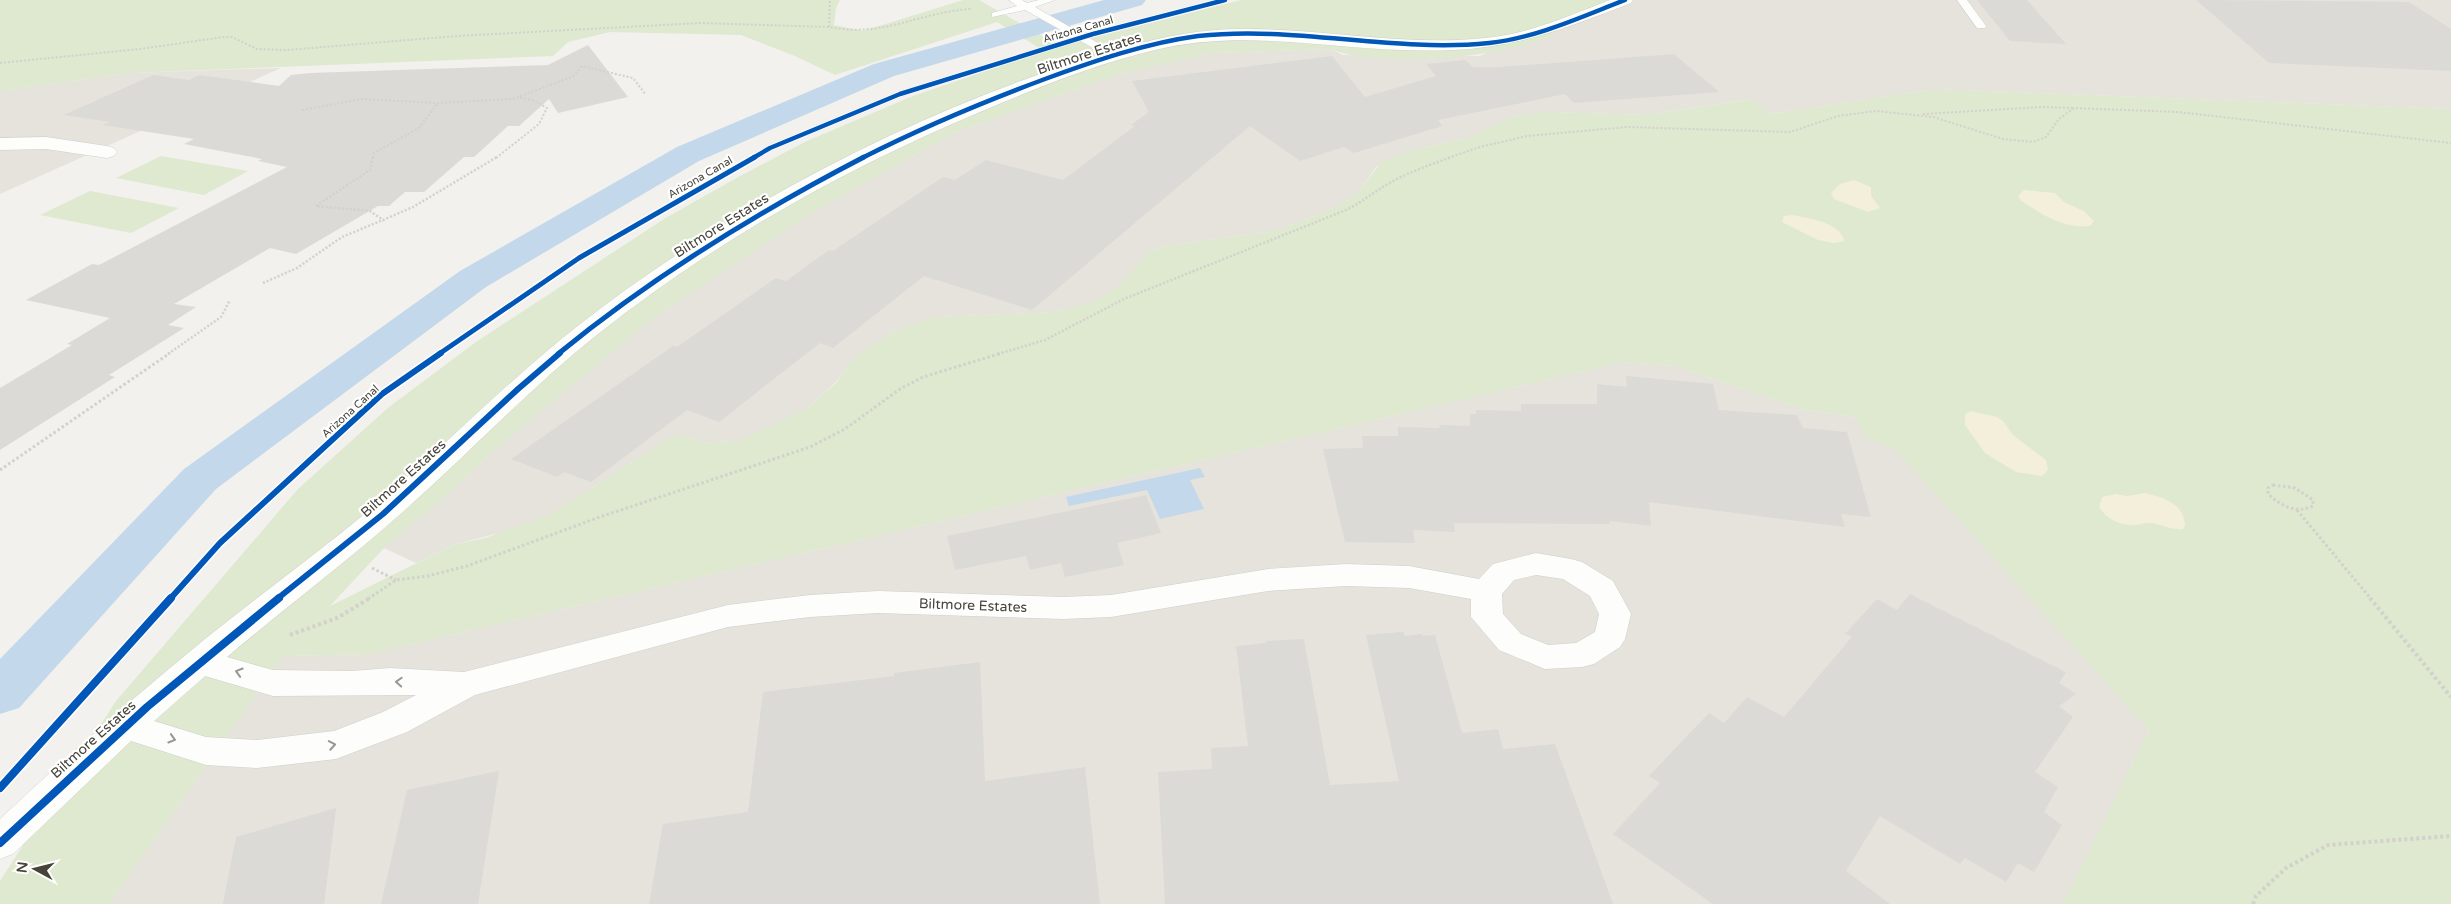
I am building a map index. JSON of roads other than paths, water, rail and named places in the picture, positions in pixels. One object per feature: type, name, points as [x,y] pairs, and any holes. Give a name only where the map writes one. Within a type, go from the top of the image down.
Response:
[{"type":"street","name":"Biltmore Estates","points":[[0,843],[86,759],[199,662],[383,513],[538,371],[676,267],[838,170],[972,108],[1115,56],[1171,41],[1231,34],[1433,46],[1486,44],[1532,32],[1625,0]]},
{"type":"street","points":[[0,144],[46,143],[107,152]]},
{"type":"street","name":"Biltmore Estates","points":[[125,726],[206,750],[257,754],[336,745],[395,722],[465,685],[728,616],[810,606],[878,602],[1063,608],[1111,606],[1268,580],[1346,575],[1408,577],[1486,592]]},
{"type":"street","name":"Biltmore Estates","points":[[199,662],[273,684],[352,684],[390,681],[465,685]]},
{"type":"lane","points":[[1014,0],[1115,56]]},
{"type":"lane","points":[[996,15],[1030,9],[1050,0]]},
{"type":"lane","points":[[1962,0],[1981,26]]},
{"type":"water","points":[[1200,468],[1205,477],[1190,480],[1204,509],[1160,519],[1147,490],[1069,506],[1066,497]]},
{"type":"waterway","points":[[0,693],[200,479],[473,279],[688,154],[884,70],[1133,0]]}]
